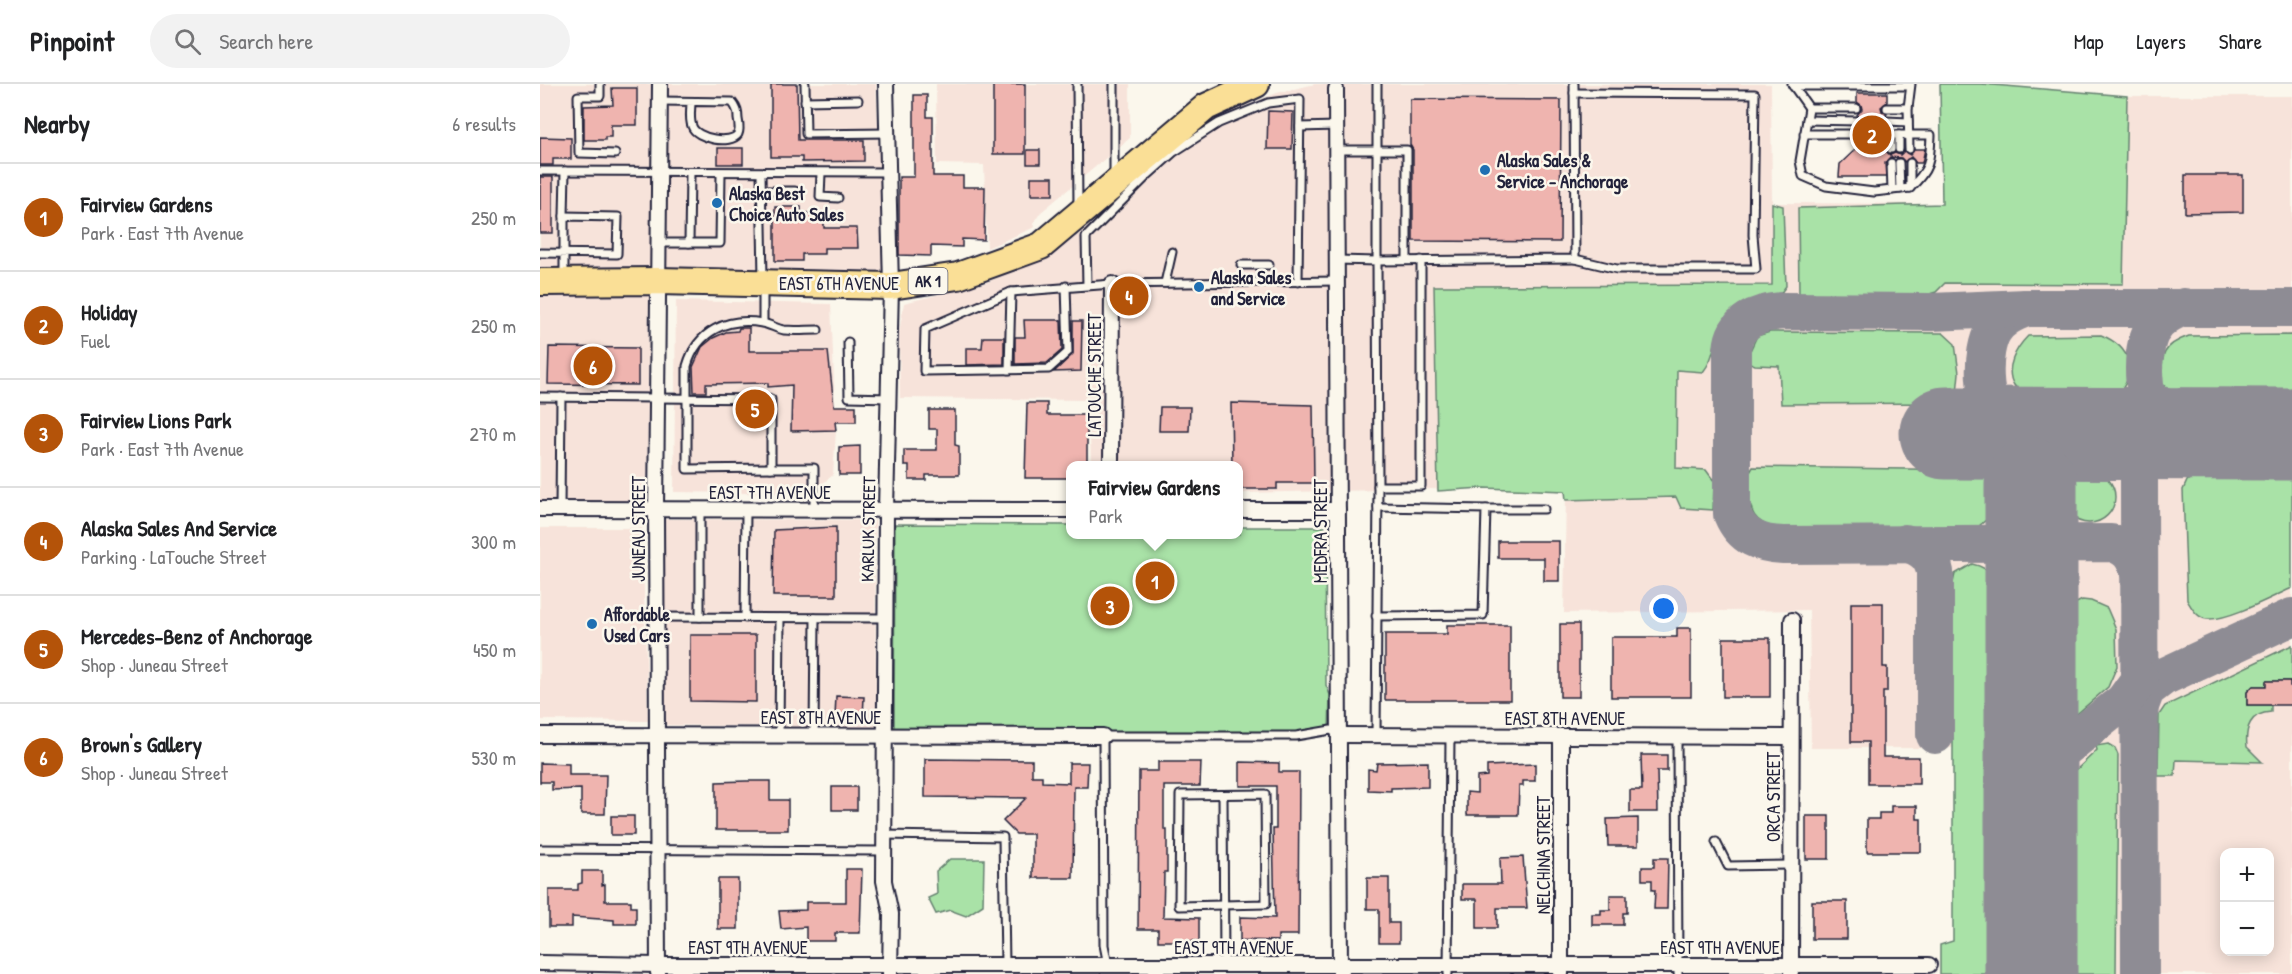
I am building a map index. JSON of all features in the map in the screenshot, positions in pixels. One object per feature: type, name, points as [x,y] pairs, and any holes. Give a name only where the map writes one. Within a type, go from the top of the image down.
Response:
[{"type":"highway","name":"EAST 6TH AVENUE","points":[[552,282],[891,286],[958,276],[1041,246],[1206,107],[1256,84]]},
{"type":"street","name":"JUNEAU STREET","points":[[658,970],[656,510],[660,84]]},
{"type":"street","name":"KARLUK STREET","points":[[886,84],[891,286],[886,510],[884,882],[891,914],[890,970]]},
{"type":"street","name":"MEDFRA STREET","points":[[1336,89],[1340,970]]},
{"type":"street","name":"LATOUCHE STREET","points":[[1111,461],[1112,284]]},
{"type":"street","name":"EAST 7TH AVENUE","points":[[540,509],[1066,510]]},
{"type":"street","points":[[1243,510],[1338,510]]},
{"type":"street","name":"ORCA STREET","points":[[1791,970],[1792,620]]},
{"type":"street","name":"EAST 8TH AVENUE","points":[[540,735],[1103,736]]},
{"type":"street","name":"EAST 8TH AVENUE","points":[[1339,735],[1791,737]]},
{"type":"street","name":"NELCHINA STREET","points":[[1561,736],[1561,970]]},
{"type":"street","name":"EAST 9TH AVENUE","points":[[540,963],[658,970],[890,970],[1005,965],[1108,970],[1224,965],[1340,970],[1791,970],[1929,965]]},
{"type":"lane","points":[[600,84],[600,96],[578,96],[579,153],[615,154]]},
{"type":"lane","points":[[805,84],[806,134],[888,133]]},
{"type":"lane","points":[[1077,84],[1078,214]]},
{"type":"lane","points":[[1114,84],[1114,183]]},
{"type":"lane","points":[[1376,735],[1377,84]]},
{"type":"lane","points":[[1574,84],[1575,259]]},
{"type":"lane","points":[[1793,85],[1910,85],[1909,149]]},
{"type":"lane","points":[[1793,85],[1809,108],[1800,161],[1803,176],[1826,186],[1874,192],[1910,188],[1925,174],[1930,154],[1931,135],[1892,135],[1895,149]]},
{"type":"lane","points":[[1337,260],[1575,259],[1617,269],[1756,269],[1753,235],[1755,93],[1574,93]]},
{"type":"lane","points":[[1087,285],[1086,237],[1174,152],[1219,123],[1268,103],[1300,99],[1298,282]]},
{"type":"lane","points":[[805,101],[858,100]]},
{"type":"lane","points":[[660,101],[732,102],[737,107],[738,115],[739,131],[736,136],[731,139],[708,139],[697,134],[691,125],[691,102]]},
{"type":"lane","points":[[1809,108],[1857,108]]},
{"type":"lane","points":[[1887,108],[1908,108]]},
{"type":"lane","points":[[1807,120],[1857,121]]},
{"type":"lane","points":[[1887,121],[1908,122]]},
{"type":"lane","points":[[1300,127],[1336,126]]},
{"type":"lane","points":[[1804,134],[1857,134]]},
{"type":"lane","points":[[1336,150],[1407,150],[1407,260]]},
{"type":"lane","points":[[1891,163],[1892,190]]},
{"type":"lane","points":[[1899,163],[1900,189]]},
{"type":"lane","points":[[1910,163],[1910,188]]},
{"type":"lane","points":[[540,171],[889,172]]},
{"type":"lane","points":[[552,282],[565,253],[565,171]]},
{"type":"lane","points":[[689,243],[690,173]]},
{"type":"lane","points":[[658,243],[720,243],[721,173]]},
{"type":"lane","points":[[761,173],[763,323]]},
{"type":"lane","points":[[820,173],[820,197],[838,198]]},
{"type":"lane","points":[[761,191],[795,191]]},
{"type":"lane","points":[[540,253],[617,254],[618,217],[564,216]]},
{"type":"lane","points":[[1165,283],[1172,252]]},
{"type":"lane","points":[[1378,486],[1421,486],[1420,260]]},
{"type":"lane","points":[[1241,265],[1269,265]]},
{"type":"lane","points":[[1066,286],[1068,352],[1049,369],[924,370],[925,329],[1011,292],[1066,286],[1112,284],[1337,281]]},
{"type":"lane","points":[[1009,370],[1011,292]]},
{"type":"lane","points":[[814,510],[814,468],[687,468],[687,366],[697,343],[710,332],[725,325],[738,322],[763,323],[782,330],[818,330]]},
{"type":"lane","points":[[849,342],[849,397],[889,398]]},
{"type":"lane","points":[[540,397],[771,399],[771,468]]},
{"type":"lane","points":[[560,509],[561,397]]},
{"type":"lane","points":[[1378,507],[1544,509]]},
{"type":"lane","points":[[1376,616],[1484,615],[1486,509]]},
{"type":"lane","points":[[700,510],[700,617]]},
{"type":"lane","points":[[745,618],[746,510]]},
{"type":"lane","points":[[657,617],[885,618]]},
{"type":"lane","points":[[779,735],[780,618]]},
{"type":"lane","points":[[814,735],[815,618]]},
{"type":"lane","points":[[1108,970],[1104,945],[1103,736],[1296,736],[1331,730],[1339,735]]},
{"type":"lane","points":[[1448,970],[1450,736]]},
{"type":"lane","points":[[1677,737],[1678,970]]},
{"type":"lane","points":[[1265,794],[1266,904],[1179,906],[1180,795],[1223,795],[1265,794]]},
{"type":"lane","points":[[1223,795],[1224,965]]},
{"type":"lane","points":[[884,835],[1003,837],[1005,965]]},
{"type":"lane","points":[[1716,842],[1728,866],[1791,865]]},
{"type":"lane","points":[[540,849],[884,851]]},
{"type":"shaded area","points":[[540,84],[653,84],[651,270],[540,271]]},
{"type":"shaded area","points":[[667,84],[876,84],[885,274],[665,270]]},
{"type":"shaded area","points":[[936,84],[1130,84],[1130,138],[1040,213],[1034,223],[1035,227],[987,248],[984,165],[937,164]]},
{"type":"shaded area","points":[[1315,84],[1771,84],[1772,203],[1942,204],[1940,84],[1981,84],[2127,96],[2292,96],[2292,974],[1940,974],[1940,945],[1953,941],[1953,748],[1811,748],[1809,610],[1564,613],[1566,491],[1482,488],[1243,493],[1243,461],[1091,461],[1089,400],[900,398],[899,333],[904,303],[985,283],[1059,250],[1122,199],[1131,185],[1200,128],[1225,114],[1277,93]]},
{"type":"shaded area","points":[[540,294],[649,295],[647,503],[540,503]]},
{"type":"shaded area","points":[[676,301],[831,304],[836,431],[833,475],[810,494],[674,492]]},
{"type":"shaded area","points":[[665,519],[875,520],[876,728],[665,725]]},
{"type":"shaded area","name":"Affordable Used Cars","points":[[540,528],[642,528],[648,721],[540,720]]},
{"type":"green space","points":[[1940,84],[1981,84],[2127,96],[2123,284],[1945,283],[1936,292],[1923,296],[1799,296],[1798,208],[1942,204]]},
{"type":"green space","points":[[1772,203],[1783,206],[1786,286],[1777,298],[1749,304],[1727,319],[1721,327],[1710,360],[1703,372],[1677,370],[1676,468],[1706,470],[1714,481],[1713,510],[1681,508],[1676,497],[1566,500],[1565,491],[1482,488],[1438,491],[1434,286],[1772,285]]},
{"type":"green space","points":[[1770,332],[1943,333],[1955,344],[1959,373],[1957,393],[1949,403],[1781,404],[1779,366],[1750,363],[1749,353],[1757,336]]},
{"type":"green space","points":[[2101,335],[2119,346],[2128,361],[2128,378],[2116,397],[2029,398],[2014,385],[2010,372],[2013,359],[2019,346],[2028,336]]},
{"type":"green space","points":[[2292,335],[2292,398],[2176,399],[2162,383],[2165,352],[2168,347],[2180,339],[2189,336]]},
{"type":"green space","points":[[1753,467],[1984,470],[1995,492],[1994,507],[1979,526],[1777,529],[1758,520],[1752,511],[1748,481]]},
{"type":"green space","points":[[2084,471],[2094,471],[2104,475],[2111,482],[2115,497],[2111,512],[2104,519],[2094,523],[2084,523],[2074,519],[2067,512],[2063,502],[2063,492],[2067,482],[2074,475]]},
{"type":"green space","points":[[2196,475],[2292,475],[2292,588],[2250,608],[2216,619],[2200,617],[2195,612],[2187,600],[2183,490],[2187,481]]},
{"type":"green space","points":[[895,524],[1066,525],[1066,539],[1243,539],[1243,527],[1325,527],[1326,685],[1330,695],[1329,731],[1292,740],[1110,737],[1099,728],[894,731]]},
{"type":"green space","points":[[1972,564],[1985,569],[1992,577],[1998,602],[1998,974],[1940,974],[1940,945],[1953,941],[1953,583],[1955,574]]},
{"type":"green space","points":[[2082,600],[2107,608],[2116,629],[2117,666],[2108,687],[2071,719],[2063,715],[2060,634],[2067,608]]},
{"type":"green space","points":[[2292,645],[2292,684],[2289,681],[2266,681],[2266,686],[2253,686],[2247,692],[2247,705],[2271,705],[2271,712],[2258,715],[2250,723],[2247,734],[2247,747],[2262,762],[2176,760],[2175,776],[2158,776],[2159,715],[2165,706]]},
{"type":"green space","points":[[2108,744],[2115,748],[2118,755],[2116,974],[2060,974],[2063,797],[2072,774],[2097,750],[2096,746]]},
{"type":"green space","points":[[950,859],[984,859],[983,905],[966,916],[950,910],[936,914],[928,898],[937,894],[936,871]]},
{"type":"building","points":[[771,84],[797,84],[798,140],[864,140],[864,161],[802,162],[802,157],[771,157]]},
{"type":"building","points":[[993,84],[1025,84],[1025,154],[993,154]]},
{"type":"building","points":[[612,88],[637,88],[637,125],[611,125],[611,137],[605,137],[605,140],[584,140],[584,106],[613,105]]},
{"type":"building","points":[[1857,93],[1887,93],[1887,102],[1881,107],[1882,111],[1887,114],[1881,121],[1887,127],[1886,151],[1890,155],[1895,153],[1900,155],[1904,151],[1910,155],[1915,149],[1925,149],[1922,163],[1916,163],[1911,157],[1905,162],[1901,158],[1890,157],[1885,163],[1886,177],[1839,177],[1840,164],[1857,148],[1857,140],[1863,135],[1862,131],[1857,128],[1863,121],[1857,115],[1862,109],[1857,102]]},
{"type":"building","points":[[914,95],[927,95],[927,117],[933,117],[933,176],[963,176],[963,187],[985,187],[984,240],[962,239],[962,247],[931,246],[931,256],[899,255],[899,177],[914,177]]},
{"type":"building","name":"Alaska Sales & Service - Anchorage","points":[[1410,99],[1561,100],[1560,242],[1413,241],[1413,150],[1410,145]]},
{"type":"building","points":[[1268,111],[1293,112],[1292,149],[1267,149]]},
{"type":"building","points":[[540,137],[571,138],[571,159],[553,159],[553,165],[540,165]]},
{"type":"building","points":[[718,148],[743,148],[743,164],[718,164]]},
{"type":"building","points":[[1027,150],[1040,150],[1040,164],[1027,164]]},
{"type":"building","points":[[2185,175],[2243,175],[2243,212],[2185,213]]},
{"type":"building","points":[[540,177],[553,177],[553,233],[540,233]]},
{"type":"building","points":[[1031,177],[1053,177],[1053,195],[1031,195]]},
{"type":"building","points":[[775,207],[801,207],[801,213],[824,213],[824,228],[857,228],[858,248],[824,248],[824,254],[802,254],[802,261],[775,261]]},
{"type":"building","points":[[1024,320],[1061,320],[1062,350],[1047,363],[1015,364],[1015,337],[1025,337]]},
{"type":"building","points":[[1073,321],[1082,321],[1081,371],[1054,372],[1073,354]]},
{"type":"building","points":[[739,328],[749,328],[749,351],[828,351],[834,406],[856,406],[856,422],[835,422],[836,430],[791,431],[792,385],[768,387],[768,383],[706,384],[706,392],[694,392],[693,367],[702,347],[713,338],[726,332],[738,331]]},
{"type":"building","points":[[983,337],[1004,337],[1004,364],[966,365],[966,348],[982,348]]},
{"type":"building","points":[[549,347],[638,348],[638,385],[548,384]]},
{"type":"building","points":[[1027,403],[1047,403],[1047,415],[1087,415],[1087,461],[1066,461],[1066,478],[1025,478]]},
{"type":"building","points":[[1231,403],[1313,405],[1314,483],[1277,483],[1277,489],[1243,489],[1243,461],[1232,461]]},
{"type":"building","points":[[1160,407],[1190,407],[1189,431],[1159,431]]},
{"type":"building","points":[[929,410],[955,410],[955,445],[959,446],[959,475],[926,475],[926,480],[909,480],[909,466],[904,466],[904,450],[937,450],[937,429],[929,429]]},
{"type":"building","points":[[860,446],[860,475],[839,475],[839,447]]},
{"type":"building","points":[[836,527],[836,596],[773,596],[774,530]]},
{"type":"building","points":[[1498,541],[1559,541],[1559,581],[1544,581],[1544,558],[1498,558]]},
{"type":"building","points":[[1851,603],[1883,603],[1883,667],[1887,667],[1887,692],[1883,692],[1883,757],[1919,757],[1919,784],[1868,784],[1868,742],[1851,742]]},
{"type":"building","points":[[1560,624],[1579,624],[1579,697],[1560,697]]},
{"type":"building","points":[[1447,625],[1510,625],[1510,700],[1385,700],[1385,634],[1447,634]]},
{"type":"building","points":[[1677,628],[1691,628],[1691,697],[1611,697],[1611,637],[1677,637]]},
{"type":"building","points":[[690,635],[756,635],[756,702],[690,701]]},
{"type":"building","points":[[1723,638],[1770,638],[1770,697],[1723,697]]},
{"type":"building","points":[[2266,681],[2290,681],[2292,705],[2247,705],[2247,692],[2253,686],[2266,686]]},
{"type":"building","points":[[836,696],[864,697],[863,717],[835,717]]},
{"type":"building","points":[[1641,755],[1667,755],[1667,771],[1657,771],[1658,812],[1630,812],[1630,790],[1642,790]]},
{"type":"building","points":[[925,759],[1032,760],[1032,776],[1042,776],[1042,782],[1069,783],[1069,763],[1088,763],[1087,787],[1074,787],[1073,878],[1033,878],[1033,834],[1016,834],[1003,821],[1026,798],[925,797]]},
{"type":"building","points":[[1158,762],[1201,762],[1200,786],[1164,786],[1167,872],[1164,872],[1163,917],[1199,918],[1199,941],[1158,941],[1158,929],[1138,929],[1139,771],[1158,771]]},
{"type":"building","points":[[1240,762],[1279,763],[1279,772],[1299,772],[1298,935],[1278,935],[1278,941],[1240,940],[1240,917],[1275,918],[1273,829],[1276,829],[1276,786],[1240,786]]},
{"type":"building","points":[[1428,762],[1428,787],[1391,788],[1391,791],[1368,790],[1368,769],[1376,770],[1377,763]]},
{"type":"building","points":[[540,763],[569,764],[569,775],[606,775],[605,814],[581,814],[581,789],[552,790],[552,782],[540,782]]},
{"type":"building","points":[[1535,764],[1535,781],[1523,781],[1523,786],[1519,786],[1518,815],[1467,815],[1467,792],[1477,793],[1477,777],[1487,776],[1487,766]]},
{"type":"building","points":[[770,781],[770,800],[788,800],[788,830],[716,830],[716,782]]},
{"type":"building","points":[[832,787],[857,787],[857,810],[832,810]]},
{"type":"building","points":[[1891,806],[1917,806],[1917,819],[1921,819],[1921,852],[1867,852],[1867,819],[1879,819],[1879,813],[1891,813]]},
{"type":"building","points":[[611,816],[634,816],[634,835],[611,835]]},
{"type":"building","points":[[1806,816],[1829,816],[1829,859],[1806,859]]},
{"type":"building","points":[[1638,818],[1638,846],[1608,846],[1607,819]]},
{"type":"building","points":[[1523,857],[1527,908],[1497,908],[1497,928],[1477,928],[1477,899],[1462,899],[1462,884],[1501,884],[1500,858]]},
{"type":"building","points":[[1654,858],[1668,858],[1667,909],[1654,909],[1655,890],[1652,890],[1652,880],[1642,880],[1642,867],[1654,867]]},
{"type":"building","points":[[846,869],[862,869],[860,933],[835,933],[835,941],[806,941],[806,927],[781,929],[779,911],[806,910],[806,902],[846,902]]},
{"type":"building","points":[[582,871],[602,871],[605,901],[631,901],[631,907],[636,907],[636,924],[614,924],[614,920],[572,917],[572,927],[549,927],[549,890],[578,890],[578,884],[582,883]]},
{"type":"building","points":[[1367,878],[1389,878],[1389,923],[1399,923],[1399,943],[1379,943],[1379,909],[1367,909]]},
{"type":"building","points":[[718,879],[738,879],[738,929],[718,929]]},
{"type":"building","points":[[1610,895],[1627,895],[1627,913],[1623,913],[1623,925],[1592,925],[1592,914],[1601,914],[1601,910],[1610,910]]},
{"type":"building","points":[[1812,901],[1847,901],[1847,939],[1812,939]]},
{"type":"taxiway","points":[[2184,307],[2166,316],[2151,332],[2145,351],[2144,375],[2147,398],[2156,416],[2167,425],[2189,434]]},
{"type":"taxiway","points":[[2026,308],[2004,319],[1993,331],[1986,351],[1985,377],[1989,402],[2000,419],[2012,426],[2034,433]]},
{"type":"taxiway","points":[[2139,572],[2130,553],[2111,543],[1783,545],[1759,541],[1746,534],[1732,514],[1732,350],[1737,332],[1749,320],[1764,314],[1782,311],[1931,312],[2026,308],[2292,308]]},
{"type":"taxiway","points":[[2105,433],[2118,440],[2129,450],[2136,463],[2139,478],[2140,974]]},
{"type":"taxiway","points":[[1905,543],[1925,553],[1934,566],[1935,572],[1935,735]]},
{"type":"taxiway","points":[[2140,706],[2146,690],[2163,677],[2292,617]]},
{"type":"taxiway","points":[[2031,796],[2041,767],[2124,701],[2140,679]]},
{"type":"runway","points":[[1946,433],[2292,434]]},
{"type":"runway","points":[[2031,484],[2031,974]]},
{"type":"place","name":"Holiday","points":[[1872,135]]},
{"type":"place","name":"Alaska Sales & Service - Anchorage","points":[[1485,170]]},
{"type":"place","name":"Alaska Best Choice Auto Sales","points":[[717,203]]},
{"type":"place","name":"Alaska Sales and Service","points":[[1199,287]]},
{"type":"place","name":"Alaska Sales And Service","points":[[1129,296]]},
{"type":"place","name":"Brown's Gallery","points":[[593,366]]},
{"type":"place","name":"Mercedes-Benz of Anchorage","points":[[755,409]]},
{"type":"place","name":"Fairview Gardens","points":[[1155,581]]},
{"type":"place","name":"Fairview Lions Park","points":[[1110,606]]},
{"type":"place","name":"Affordable Used Cars","points":[[592,624]]}]
